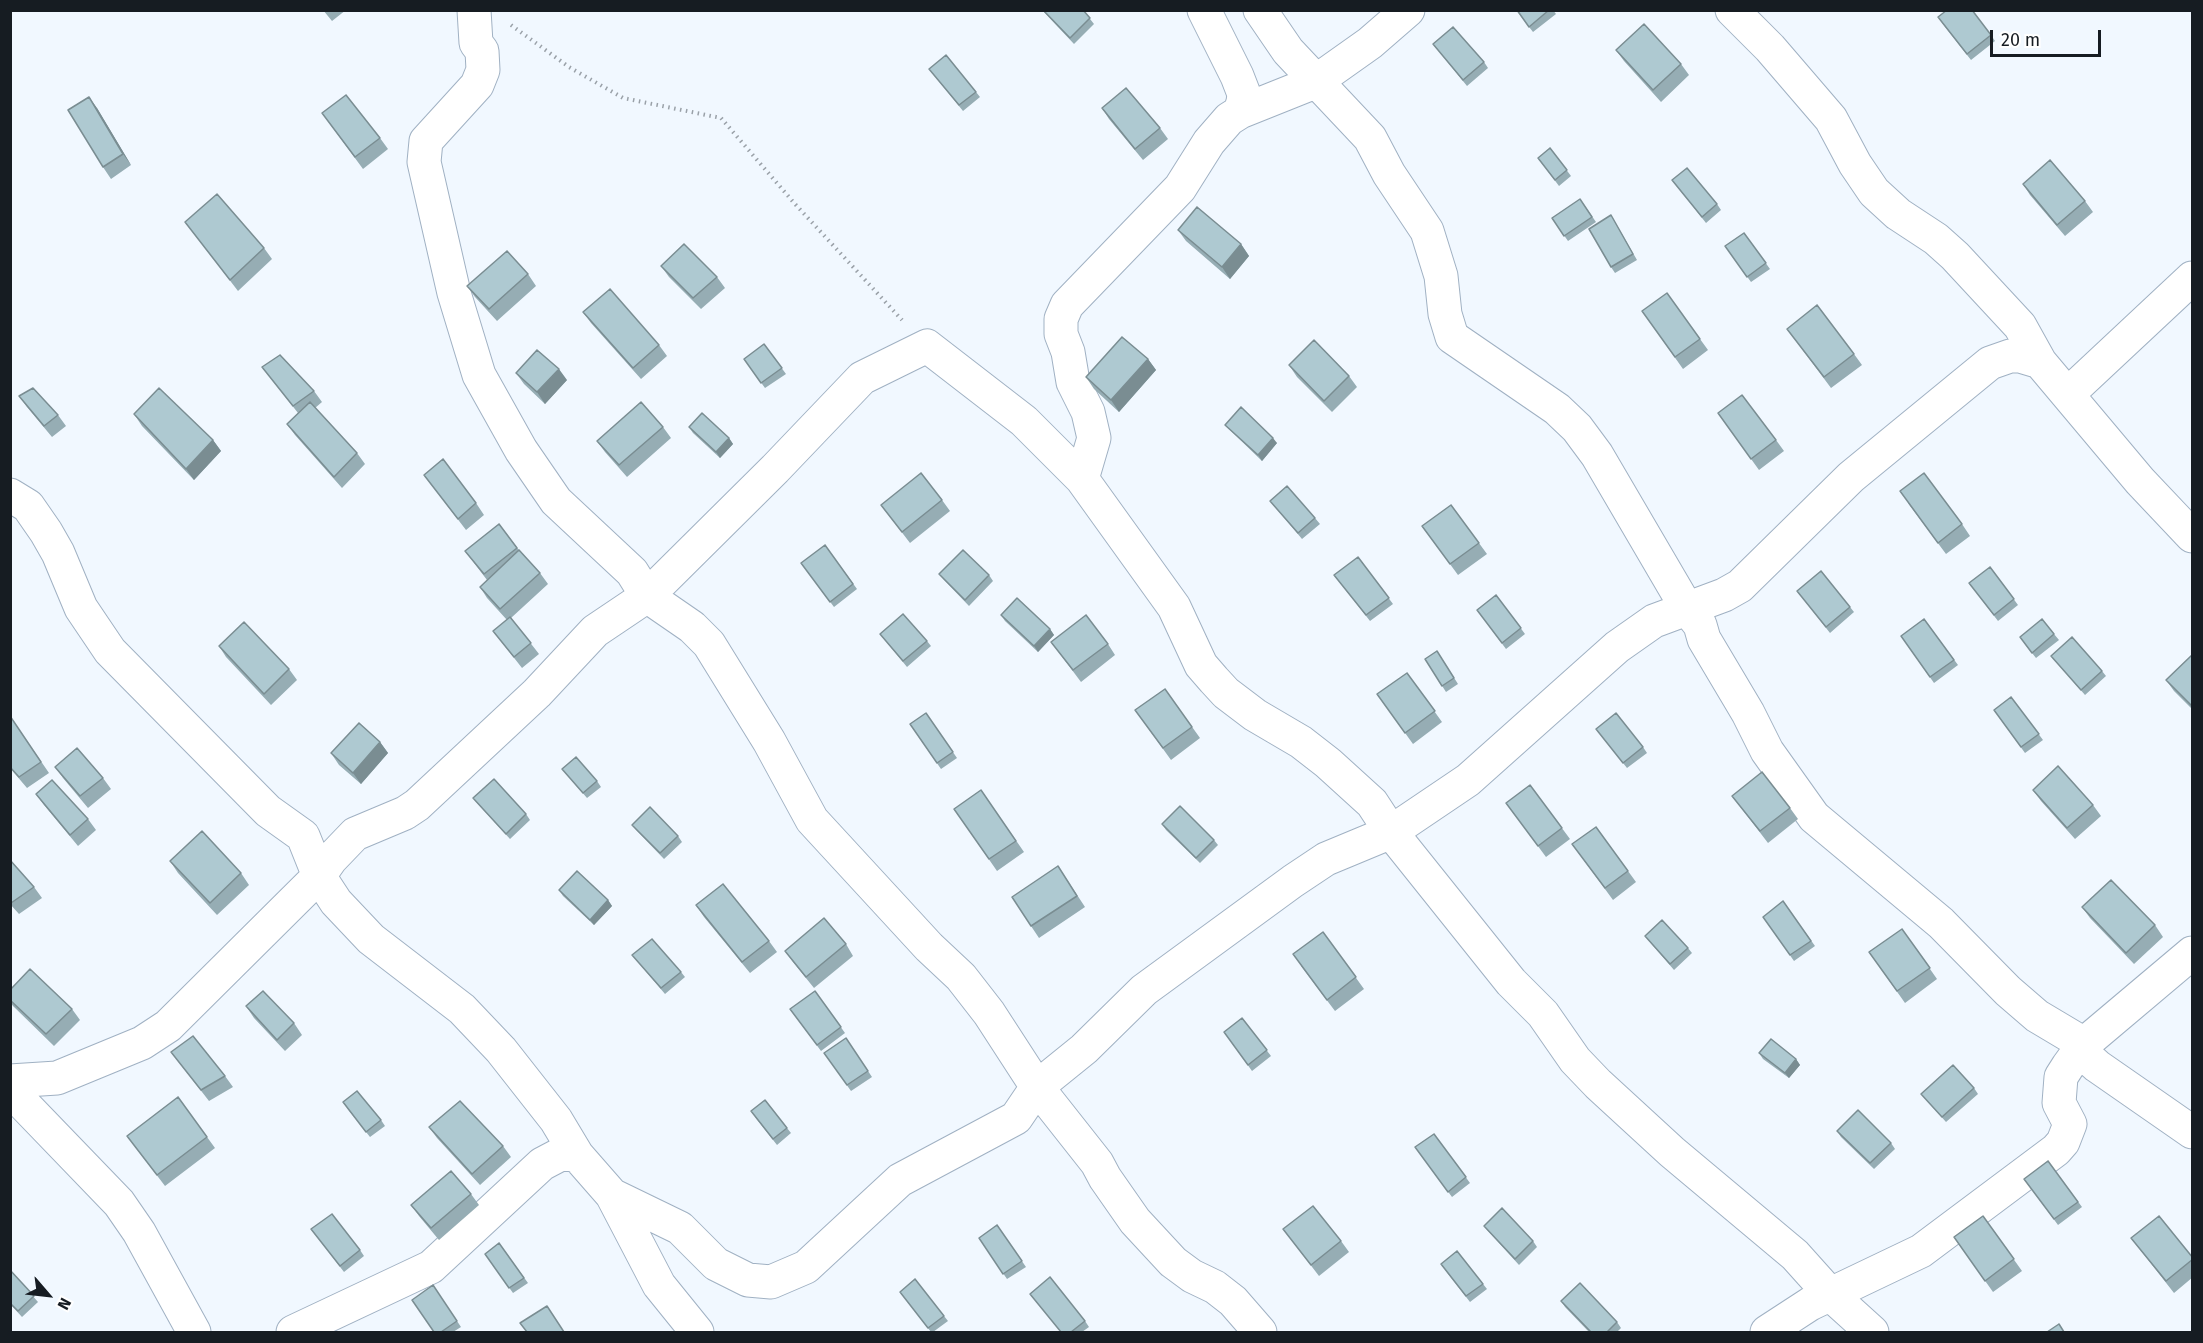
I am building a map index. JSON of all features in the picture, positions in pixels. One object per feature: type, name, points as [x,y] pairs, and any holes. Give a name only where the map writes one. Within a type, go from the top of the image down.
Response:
[{"type":"street","points":[[474,10],[476,43],[483,57],[480,77],[461,104],[426,141],[423,149],[454,293],[479,375],[521,450],[556,501],[632,572],[647,596],[692,627],[709,644],[769,741],[812,820],[929,947],[961,977],[989,1013],[1037,1087],[1097,1163],[1135,1221],[1173,1262],[1192,1276],[1215,1287],[1233,1301],[1260,1332]]},
{"type":"street","points":[[1204,10],[1244,94],[1240,112]]},
{"type":"street","points":[[1260,10],[1288,51],[1370,138],[1389,174],[1428,231],[1442,276],[1445,314],[1452,337],[1570,418],[1597,455],[1686,607],[1700,625],[1704,639],[1748,713],[1767,751],[1814,817],[1941,923],[2008,991],[2037,1016],[2084,1044],[2086,1056],[2097,1066],[2193,1132]]},
{"type":"street","points":[[1082,479],[1094,438],[1088,412],[1073,382],[1068,352],[1061,334],[1061,319],[1067,305],[1180,188],[1209,142],[1229,118],[1315,82],[1370,43],[1408,10]]},
{"type":"street","points":[[1732,10],[1770,48],[1831,119],[1874,192],[1898,214],[1936,239],[1955,256],[2020,326],[2040,362],[2140,481],[2193,536]]},
{"type":"street","points":[[2068,394],[2193,278]]},
{"type":"street","points":[[10,1081],[57,1078],[142,1042],[168,1026],[319,876],[331,859],[355,834],[405,813],[417,805],[537,693],[595,631],[647,596],[775,469],[861,378],[927,346],[1024,421],[1082,479],[1174,607],[1201,665],[1226,693],[1255,715],[1301,742],[1372,803],[1391,832],[1511,982],[1543,1014],[1575,1060],[1598,1084],[1672,1152],[1795,1255],[1830,1294],[1872,1332]]},
{"type":"street","points":[[612,1195],[680,1228],[716,1264],[748,1280],[771,1282],[806,1267],[857,1217],[900,1180],[1016,1118],[1037,1087],[1084,1049],[1144,990],[1293,881],[1326,859],[1391,832],[1468,780],[1617,647],[1654,621],[1686,607],[1724,595],[1740,586],[1851,477],[1990,363],[2010,356],[2020,356],[2040,362]]},
{"type":"street","points":[[10,495],[28,506],[46,532],[58,553],[81,608],[110,651],[268,811],[303,836],[319,876],[336,902],[372,939],[477,1022],[556,1120],[577,1155],[612,1195],[659,1285],[697,1332]]},
{"type":"street","points":[[1767,1332],[1810,1304],[1921,1251],[2056,1150],[2063,1142],[2070,1124],[2059,1103],[2061,1077],[2084,1044],[2193,953]]},
{"type":"street","points":[[10,1090],[119,1203],[139,1232],[194,1332]]},
{"type":"street","points":[[293,1332],[432,1267],[542,1164],[561,1154],[577,1155]]},
{"type":"path","points":[[507,20],[514,29],[568,67],[623,98],[721,118],[861,277],[927,346]]},
{"type":"building","points":[[1043,10],[1083,10],[1090,18],[1070,38]]},
{"type":"building","points":[[1517,10],[1549,10],[1529,27]]},
{"type":"building","points":[[1947,10],[1972,10],[1991,35],[1967,54],[1938,17]]},
{"type":"building","points":[[1644,24],[1681,64],[1653,90],[1616,50]]},
{"type":"building","points":[[1453,27],[1484,62],[1463,80],[1433,44]]},
{"type":"building","points":[[946,55],[976,92],[959,105],[929,69]]},
{"type":"building","points":[[1126,88],[1160,128],[1135,149],[1102,108]]},
{"type":"building","points":[[346,95],[380,138],[355,157],[322,113]]},
{"type":"building","points":[[89,97],[123,154],[103,167],[68,110]]},
{"type":"building","points":[[1550,148],[1567,170],[1555,180],[1538,158]]},
{"type":"building","points":[[2050,160],[2085,201],[2057,225],[2023,184]]},
{"type":"building","points":[[1687,168],[1717,204],[1702,217],[1672,180]]},
{"type":"building","points":[[217,194],[264,248],[230,280],[185,222]]},
{"type":"building","points":[[1580,199],[1592,217],[1564,236],[1552,218]]},
{"type":"building","points":[[1197,207],[1241,244],[1222,267],[1178,230]]},
{"type":"building","points":[[1611,215],[1633,254],[1611,267],[1589,229]]},
{"type":"building","points":[[1744,233],[1766,263],[1747,277],[1725,246]]},
{"type":"building","points":[[684,244],[717,277],[693,298],[661,266]]},
{"type":"building","points":[[507,251],[528,274],[489,309],[467,286]]},
{"type":"building","points":[[610,289],[659,345],[633,368],[583,312]]},
{"type":"building","points":[[1667,293],[1700,339],[1675,357],[1642,311]]},
{"type":"building","points":[[1817,305],[1854,354],[1824,377],[1787,329]]},
{"type":"building","points":[[1122,337],[1148,359],[1111,400],[1086,377]]},
{"type":"building","points":[[1314,340],[1349,376],[1324,401],[1289,365]]},
{"type":"building","points":[[764,344],[782,368],[761,383],[744,359]]},
{"type":"building","points":[[537,350],[559,369],[537,392],[516,373]]},
{"type":"building","points":[[280,355],[314,391],[293,406],[262,367]]},
{"type":"building","points":[[33,388],[58,415],[44,426],[19,396]]},
{"type":"building","points":[[159,388],[213,440],[186,469],[134,414]]},
{"type":"building","points":[[1742,395],[1776,440],[1751,459],[1718,413]]},
{"type":"building","points":[[310,402],[357,453],[334,477],[287,424]]},
{"type":"building","points":[[641,402],[663,427],[619,465],[597,441]]},
{"type":"building","points":[[1241,407],[1273,438],[1258,455],[1225,425]]},
{"type":"building","points":[[702,413],[729,438],[716,452],[689,427]]},
{"type":"building","points":[[443,459],[476,503],[458,519],[424,475]]},
{"type":"building","points":[[921,473],[942,500],[902,532],[881,505]]},
{"type":"building","points":[[1924,473],[1962,524],[1938,543],[1900,491]]},
{"type":"building","points":[[1287,486],[1315,518],[1298,533],[1270,501]]},
{"type":"building","points":[[1451,505],[1479,543],[1450,564],[1422,526]]},
{"type":"building","points":[[499,524],[517,548],[484,574],[465,551]]},
{"type":"building","points":[[825,545],[853,584],[830,602],[801,563]]},
{"type":"building","points":[[519,550],[540,573],[500,609],[480,587]]},
{"type":"building","points":[[963,550],[989,575],[965,600],[939,574]]},
{"type":"building","points":[[1358,557],[1389,598],[1366,615],[1334,575]]},
{"type":"building","points":[[1990,567],[2014,599],[1994,615],[1969,583]]},
{"type":"building","points":[[1821,571],[1850,607],[1826,627],[1797,591]]},
{"type":"building","points":[[1496,595],[1521,628],[1502,643],[1477,610]]},
{"type":"building","points":[[1017,598],[1050,629],[1034,646],[1001,615]]},
{"type":"building","points":[[903,614],[927,641],[903,661],[880,634]]},
{"type":"building","points":[[1086,615],[1108,644],[1073,670],[1051,642]]},
{"type":"building","points":[[510,617],[531,643],[514,657],[493,631]]},
{"type":"building","points":[[1924,619],[1954,660],[1930,677],[1901,636]]},
{"type":"building","points":[[2042,619],[2054,634],[2032,653],[2020,637]]},
{"type":"building","points":[[244,622],[289,669],[264,694],[219,646]]},
{"type":"building","points":[[2072,637],[2102,671],[2081,690],[2051,656]]},
{"type":"building","points":[[1437,651],[1454,678],[1442,686],[1425,659]]},
{"type":"building","points":[[2193,654],[2193,707],[2166,680]]},
{"type":"building","points":[[1407,673],[1435,711],[1405,733],[1377,694]]},
{"type":"building","points":[[1165,689],[1192,727],[1163,748],[1135,710]]},
{"type":"building","points":[[2011,697],[2039,734],[2021,747],[1994,710]]},
{"type":"building","points":[[926,713],[953,752],[937,763],[910,724]]},
{"type":"building","points":[[1616,713],[1643,747],[1623,763],[1596,729]]},
{"type":"building","points":[[10,716],[41,762],[19,777],[10,767]]},
{"type":"building","points":[[359,723],[380,742],[353,773],[331,753]]},
{"type":"building","points":[[77,748],[103,778],[80,796],[55,767]]},
{"type":"building","points":[[576,757],[597,781],[583,793],[562,769]]},
{"type":"building","points":[[2058,766],[2093,805],[2067,828],[2033,790]]},
{"type":"building","points":[[1762,772],[1790,808],[1760,831],[1732,796]]},
{"type":"building","points":[[494,779],[526,814],[506,834],[473,798]]},
{"type":"building","points":[[52,780],[88,819],[70,835],[36,794]]},
{"type":"building","points":[[1530,785],[1562,828],[1538,846],[1506,803]]},
{"type":"building","points":[[981,790],[1016,841],[989,859],[954,809]]},
{"type":"building","points":[[1180,806],[1214,840],[1196,858],[1162,824]]},
{"type":"building","points":[[650,807],[678,836],[660,853],[632,825]]},
{"type":"building","points":[[1596,827],[1628,871],[1605,888],[1572,844]]},
{"type":"building","points":[[202,831],[241,873],[210,903],[170,861]]},
{"type":"building","points":[[10,860],[34,887],[11,903],[10,902]]},
{"type":"building","points":[[1058,866],[1077,896],[1031,926],[1012,897]]},
{"type":"building","points":[[577,871],[608,900],[590,920],[559,890]]},
{"type":"building","points":[[2111,880],[2155,925],[2126,953],[2082,907]]},
{"type":"building","points":[[723,884],[769,941],[742,962],[696,905]]},
{"type":"building","points":[[1783,901],[1811,941],[1790,955],[1763,917]]},
{"type":"building","points":[[824,918],[846,944],[806,977],[785,951]]},
{"type":"building","points":[[1662,920],[1688,948],[1670,964],[1645,936]]},
{"type":"building","points":[[1902,929],[1930,968],[1897,991],[1869,952]]},
{"type":"building","points":[[1323,932],[1356,977],[1327,1000],[1293,954]]},
{"type":"building","points":[[652,939],[681,972],[661,988],[632,955]]},
{"type":"building","points":[[30,969],[72,1009],[46,1034],[10,1000],[10,990]]},
{"type":"building","points":[[263,991],[294,1023],[277,1040],[246,1006]]},
{"type":"building","points":[[815,991],[841,1027],[817,1045],[790,1009]]},
{"type":"building","points":[[1242,1018],[1267,1050],[1248,1065],[1224,1032]]},
{"type":"building","points":[[193,1036],[225,1076],[201,1090],[171,1052]]},
{"type":"building","points":[[846,1038],[868,1071],[847,1085],[824,1053]]},
{"type":"building","points":[[1771,1039],[1796,1059],[1785,1073],[1759,1053]]},
{"type":"building","points":[[1953,1065],[1974,1088],[1942,1117],[1921,1094]]},
{"type":"building","points":[[357,1091],[381,1120],[366,1132],[343,1102]]},
{"type":"building","points":[[178,1097],[207,1137],[157,1175],[127,1136]]},
{"type":"building","points":[[765,1100],[787,1128],[773,1139],[751,1111]]},
{"type":"building","points":[[460,1101],[503,1146],[472,1174],[429,1127]]},
{"type":"building","points":[[1858,1110],[1891,1143],[1870,1163],[1837,1131]]},
{"type":"building","points":[[1434,1134],[1466,1177],[1448,1192],[1415,1147]]},
{"type":"building","points":[[2048,1161],[2078,1202],[2054,1219],[2024,1179]]},
{"type":"building","points":[[451,1171],[471,1194],[431,1228],[411,1205]]},
{"type":"building","points":[[1313,1206],[1341,1241],[1311,1265],[1283,1229]]},
{"type":"building","points":[[1502,1208],[1533,1241],[1515,1259],[1484,1226]]},
{"type":"building","points":[[332,1214],[360,1250],[340,1266],[311,1229]]},
{"type":"building","points":[[1983,1216],[2014,1259],[1985,1281],[1954,1237]]},
{"type":"building","points":[[2159,1216],[2193,1258],[2166,1281],[2131,1238]]},
{"type":"building","points":[[997,1225],[1022,1261],[1003,1274],[979,1238]]},
{"type":"building","points":[[499,1243],[524,1278],[509,1288],[485,1254]]},
{"type":"building","points":[[1457,1251],[1483,1284],[1466,1296],[1441,1264]]},
{"type":"building","points":[[10,1270],[34,1296],[18,1311],[10,1303]]},
{"type":"building","points":[[1050,1277],[1085,1321],[1071,1332],[1061,1332],[1030,1294]]},
{"type":"building","points":[[915,1279],[944,1316],[928,1328],[900,1292]]},
{"type":"building","points":[[1580,1283],[1617,1322],[1607,1332],[1591,1332],[1561,1301]]},
{"type":"building","points":[[433,1285],[457,1321],[441,1332],[434,1332],[412,1300]]},
{"type":"building","points":[[547,1306],[564,1332],[527,1332],[520,1323]]},
{"type":"building","points":[[2059,1324],[2064,1332],[2047,1332]]}]
